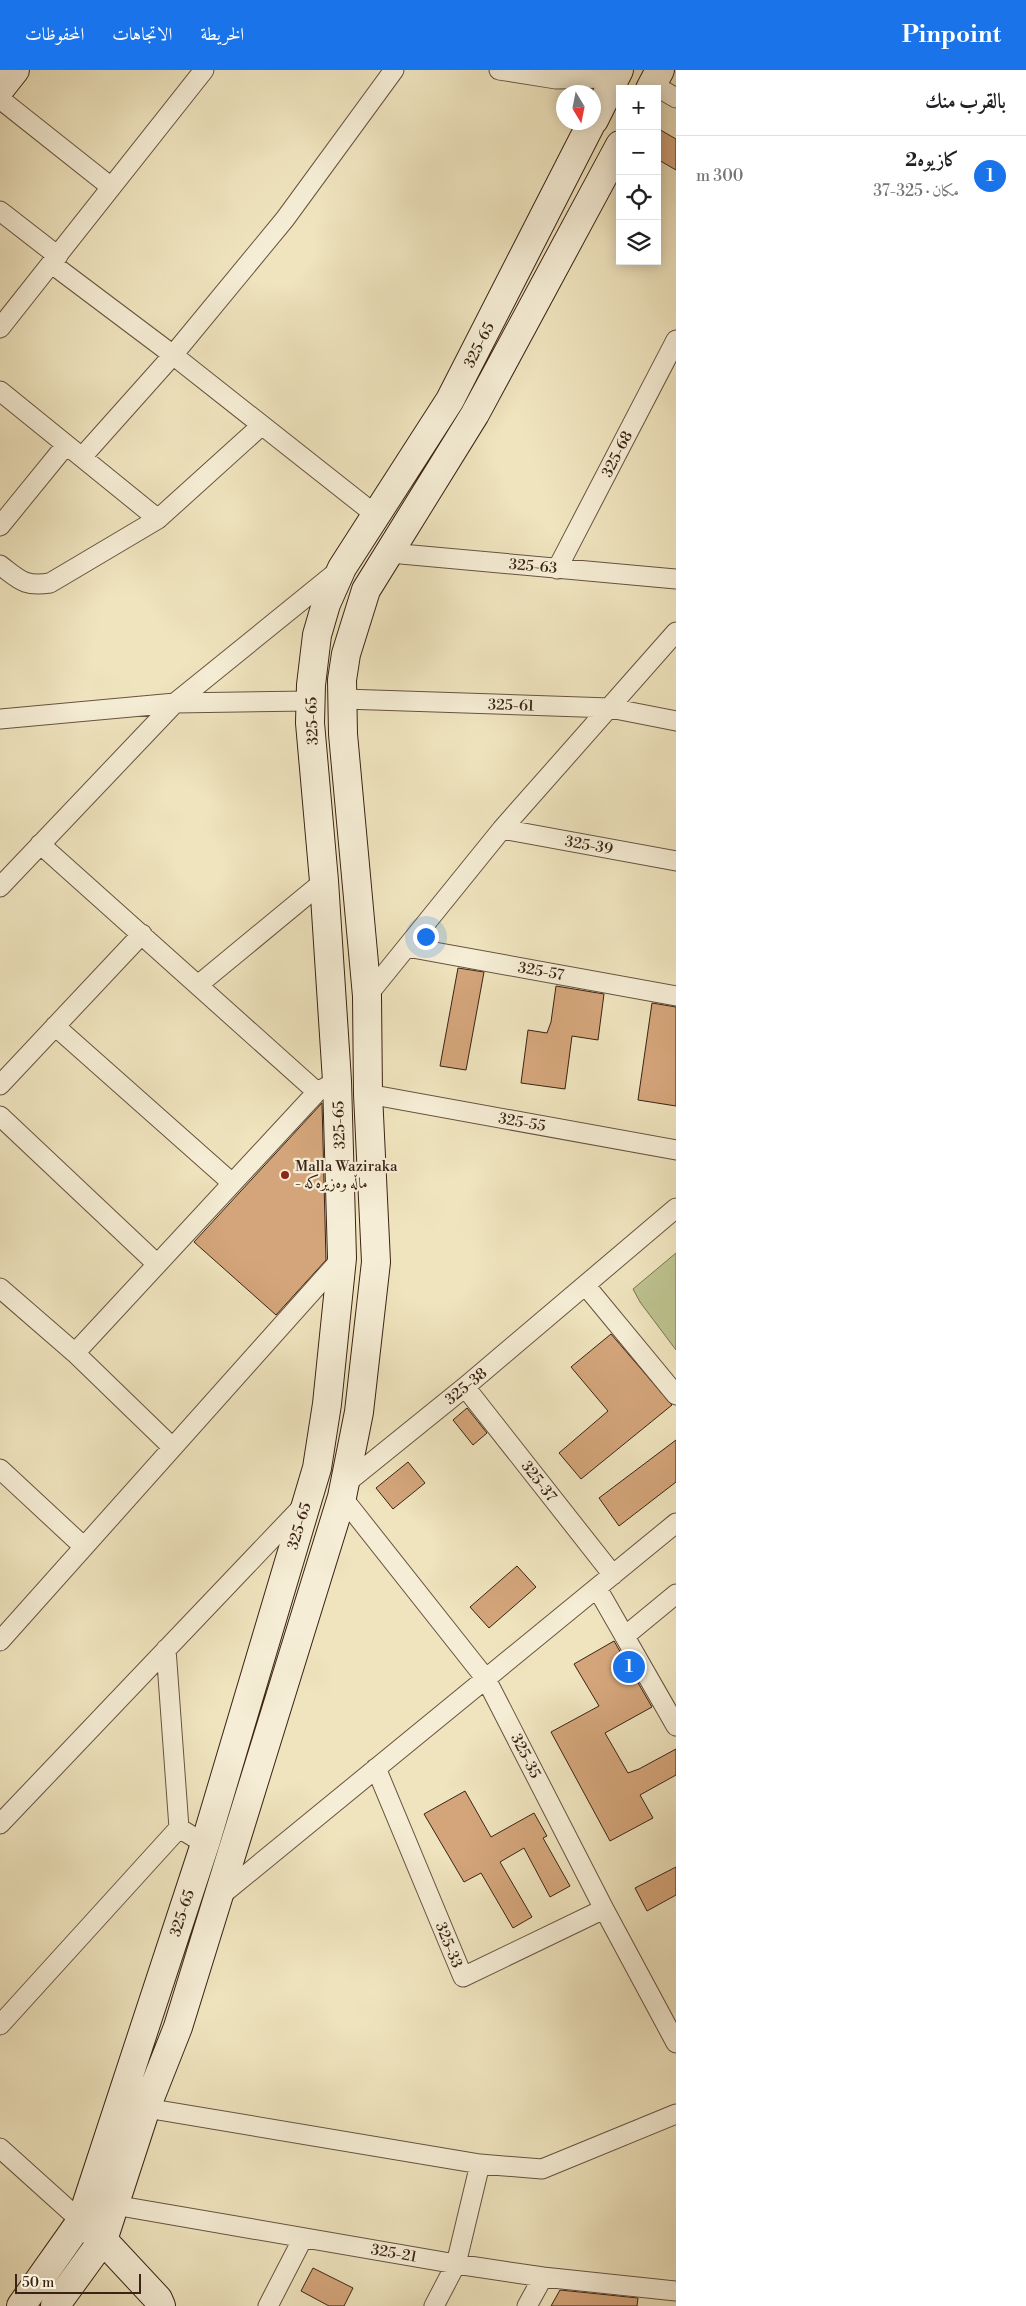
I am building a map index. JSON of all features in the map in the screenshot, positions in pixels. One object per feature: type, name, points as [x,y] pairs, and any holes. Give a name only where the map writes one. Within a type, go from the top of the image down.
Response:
[{"type":"street","points":[[0,89],[15,70]]},
{"type":"street","points":[[0,328],[204,70]]},
{"type":"street","points":[[82,457],[172,355],[285,219],[394,70]]},
{"type":"street","points":[[499,70],[556,79],[617,74]]},
{"type":"street","name":"325-65","points":[[601,105],[617,74]]},
{"type":"street","points":[[654,81],[676,98]]},
{"type":"street","points":[[0,99],[111,187]]},
{"type":"street","name":"325-65","points":[[20,2306],[80,2221],[205,1844],[317,1468],[323,1433],[342,1258],[341,1184],[327,1087],[324,881],[310,723],[310,701],[317,635],[326,604],[342,568],[450,400],[588,130]]},
{"type":"street","name":"325-65","points":[[55,2306],[103,2240],[146,2108],[178,2026],[344,1491],[359,1412],[376,1262],[374,1183],[368,1094],[367,996],[344,734],[342,680],[352,630],[366,590],[475,414],[616,152]]},
{"type":"street","points":[[0,211],[55,260],[172,355],[377,516]]},
{"type":"street","name":"325-68","points":[[558,569],[675,346]]},
{"type":"street","points":[[0,391],[158,520]]},
{"type":"street","points":[[450,400],[475,414]]},
{"type":"street","points":[[0,565],[20,581],[33,586],[50,583],[158,520],[262,425]]},
{"type":"street","points":[[0,526],[66,445]]},
{"type":"street","name":"325-63","points":[[390,553],[676,579]]},
{"type":"street","points":[[0,886],[175,703],[342,568]]},
{"type":"street","points":[[367,996],[502,829],[676,632]]},
{"type":"street","name":"325-61","points":[[344,699],[610,708],[676,721]]},
{"type":"street","points":[[0,719],[175,703],[310,701]]},
{"type":"street","name":"325-39","points":[[502,829],[676,861]]},
{"type":"street","points":[[40,844],[198,985],[327,1087],[232,1183],[75,1353]]},
{"type":"street","points":[[198,985],[324,881]]},
{"type":"street","points":[[0,1084],[142,934]]},
{"type":"street","name":"325-57","points":[[406,947],[676,996]]},
{"type":"street","points":[[55,1026],[232,1183]]},
{"type":"street","name":"325-55","points":[[368,1094],[676,1150]]},
{"type":"street","points":[[0,1116],[157,1264]]},
{"type":"street","points":[[341,1184],[374,1183]]},
{"type":"street","name":"325-38","points":[[344,1491],[676,1208]]},
{"type":"street","points":[[0,1641],[342,1258]]},
{"type":"street","points":[[586,1286],[676,1395]]},
{"type":"street","points":[[0,1288],[75,1353],[172,1447]]},
{"type":"street","name":"325-37","points":[[465,1387],[613,1575]]},
{"type":"street","points":[[0,1469],[84,1547]]},
{"type":"street","name":"325-35","points":[[344,1491],[486,1678],[604,1910],[675,2039]]},
{"type":"street","points":[[0,1824],[306,1503]]},
{"type":"street","points":[[219,1897],[676,1523]]},
{"type":"street","points":[[597,1588],[676,1726]]},
{"type":"street","points":[[625,1636],[676,1594]]},
{"type":"street","points":[[0,2025],[179,1828],[166,1650]]},
{"type":"street","name":"325-33","points":[[376,1768],[463,1977],[604,1910]]},
{"type":"street","points":[[179,1828],[205,1844]]},
{"type":"street","points":[[146,2108],[480,2164],[542,2168],[676,2114]]},
{"type":"street","points":[[0,2148],[103,2240],[158,2299],[161,2306]]},
{"type":"street","points":[[434,2306],[456,2264],[480,2164]]},
{"type":"street","name":"325-21","points":[[114,2205],[456,2264],[542,2277],[676,2291]]},
{"type":"street","points":[[268,2306],[303,2238]]},
{"type":"street","points":[[527,2306],[542,2277]]},
{"type":"green space","points":[[676,1253],[676,1350],[640,1302],[633,1289]]},
{"type":"building","points":[[661,130],[676,139],[676,170],[661,161]]},
{"type":"building","points":[[458,968],[484,972],[466,1070],[440,1066]]},
{"type":"building","points":[[556,986],[604,994],[598,1040],[572,1036],[565,1089],[521,1083],[528,1030],[547,1033],[551,1022]]},
{"type":"building","points":[[652,1003],[676,1007],[676,1106],[638,1100]]},
{"type":"building","name":"Malla Waziraka - ماڵە وەزیرەکە","points":[[322,1103],[326,1260],[276,1315],[194,1242]]},
{"type":"building","points":[[611,1334],[672,1405],[581,1479],[559,1453],[608,1411],[571,1367]]},
{"type":"building","points":[[467,1408],[487,1433],[473,1445],[453,1420]]},
{"type":"building","points":[[676,1440],[676,1482],[619,1526],[599,1498]]},
{"type":"building","points":[[408,1462],[425,1483],[393,1509],[376,1488]]},
{"type":"building","points":[[517,1566],[536,1587],[489,1628],[470,1607]]},
{"type":"building","points":[[614,1641],[652,1707],[605,1733],[628,1773],[676,1749],[676,1775],[640,1795],[653,1818],[610,1841],[551,1732],[599,1706],[574,1664]]},
{"type":"building","points":[[465,1791],[491,1837],[534,1813],[547,1836],[543,1838],[570,1886],[550,1897],[524,1848],[500,1862],[532,1917],[513,1928],[481,1873],[464,1882],[424,1814]]},
{"type":"building","points":[[676,1867],[676,1895],[647,1911],[635,1888]]},
{"type":"building","points":[[313,2268],[353,2288],[344,2306],[329,2306],[301,2291]]},
{"type":"building","points":[[560,2290],[638,2298],[637,2306],[551,2306]]},
{"type":"place","name":"Malla Waziraka - ماڵە وەزیرەکە","points":[[285,1175]]},
{"type":"place","name":"كازيوه2","points":[[629,1667]]}]
